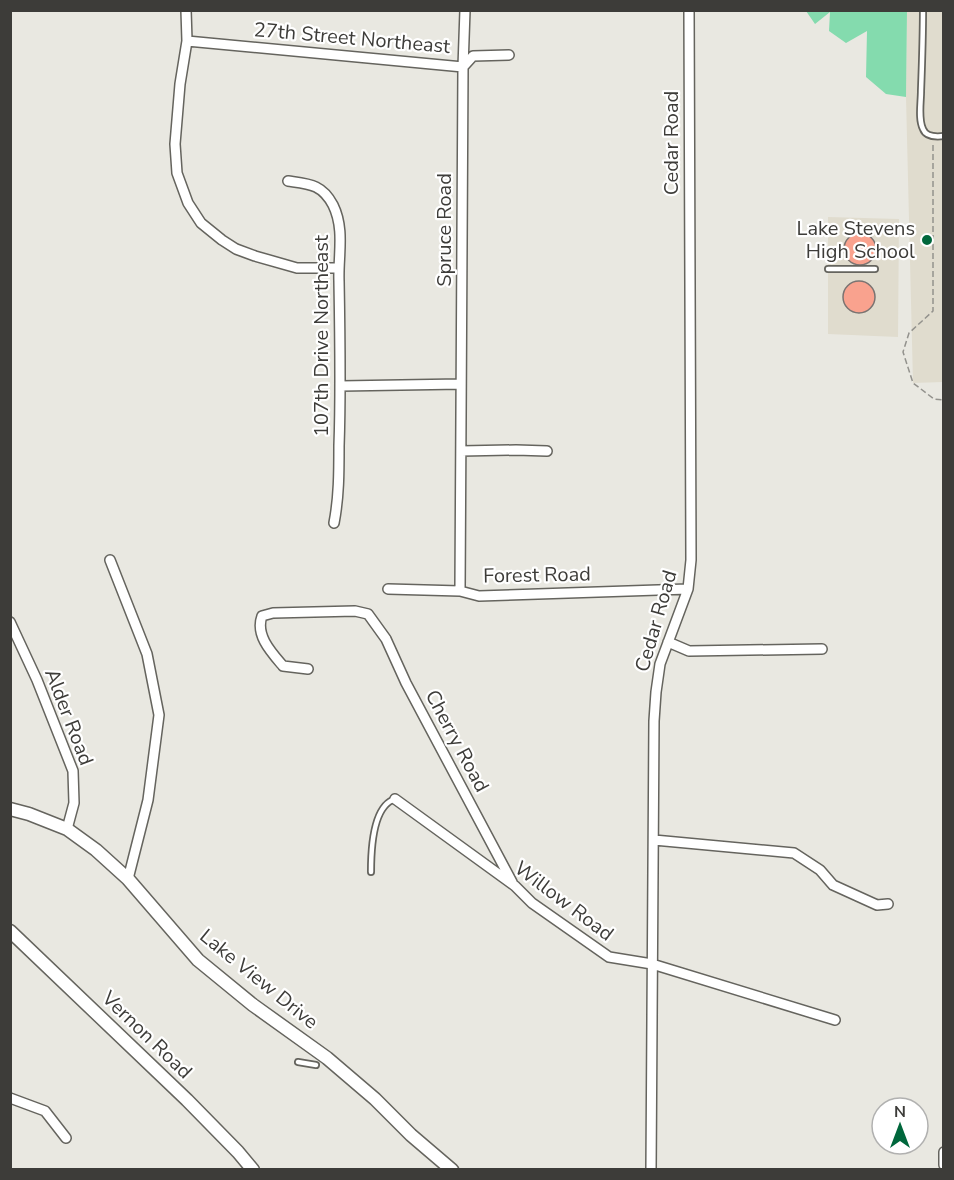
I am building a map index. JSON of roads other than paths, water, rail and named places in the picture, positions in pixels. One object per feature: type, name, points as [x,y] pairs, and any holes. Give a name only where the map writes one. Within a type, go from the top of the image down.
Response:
[{"type":"street","points":[[186,10],[187,41],[180,84],[175,144],[177,173],[188,203],[201,223],[236,249],[297,268],[338,268]]},
{"type":"street","name":"Spruce Road","points":[[460,591],[465,10]]},
{"type":"street","name":"Cedar Road","points":[[651,1170],[654,721],[660,664],[688,589],[691,560],[689,10]]},
{"type":"street","name":"27th Street Northeast","points":[[187,41],[463,67],[473,56],[509,55]]},
{"type":"street","name":"107th Drive Northeast","points":[[288,181],[314,185],[328,196],[341,230],[338,268],[341,386],[338,502],[334,523]]},
{"type":"street","points":[[341,386],[461,384]]},
{"type":"street","points":[[461,451],[547,451]]},
{"type":"street","points":[[110,560],[147,654],[159,715],[148,800],[128,879]]},
{"type":"street","name":"Forest Road","points":[[388,589],[460,591],[479,596],[688,589]]},
{"type":"street","name":"Cherry Road","points":[[308,669],[283,666],[267,648],[259,624],[262,616],[273,613],[355,611],[368,614],[386,639],[406,683],[515,886]]},
{"type":"street","name":"Alder Road","points":[[10,622],[37,680],[73,771],[74,803],[67,829]]},
{"type":"street","points":[[668,642],[689,651],[822,649]]},
{"type":"street","name":"Willow Road","points":[[395,799],[515,886],[532,903],[609,957],[652,964],[835,1020]]},
{"type":"street","name":"Lake View Drive","points":[[10,808],[67,829],[96,850],[128,879],[198,960],[253,1005],[327,1058],[452,1170]]},
{"type":"street","points":[[654,840],[795,853],[820,870],[833,885],[877,904],[888,904]]},
{"type":"street","name":"Vernon Road","points":[[10,931],[187,1100],[253,1170]]},
{"type":"street","points":[[10,1098],[45,1112],[66,1138]]},
{"type":"street","points":[[944,1152],[944,1165]]},
{"type":"lane","points":[[923,10],[921,119],[924,132],[933,137],[944,136]]},
{"type":"lane","points":[[828,268],[875,269]]},
{"type":"lane","points":[[371,872],[373,834],[387,802],[395,799]]},
{"type":"lane","points":[[298,1062],[316,1065]]},
{"type":"place","name":"Lake Stevens High School","points":[[927,240]]}]
